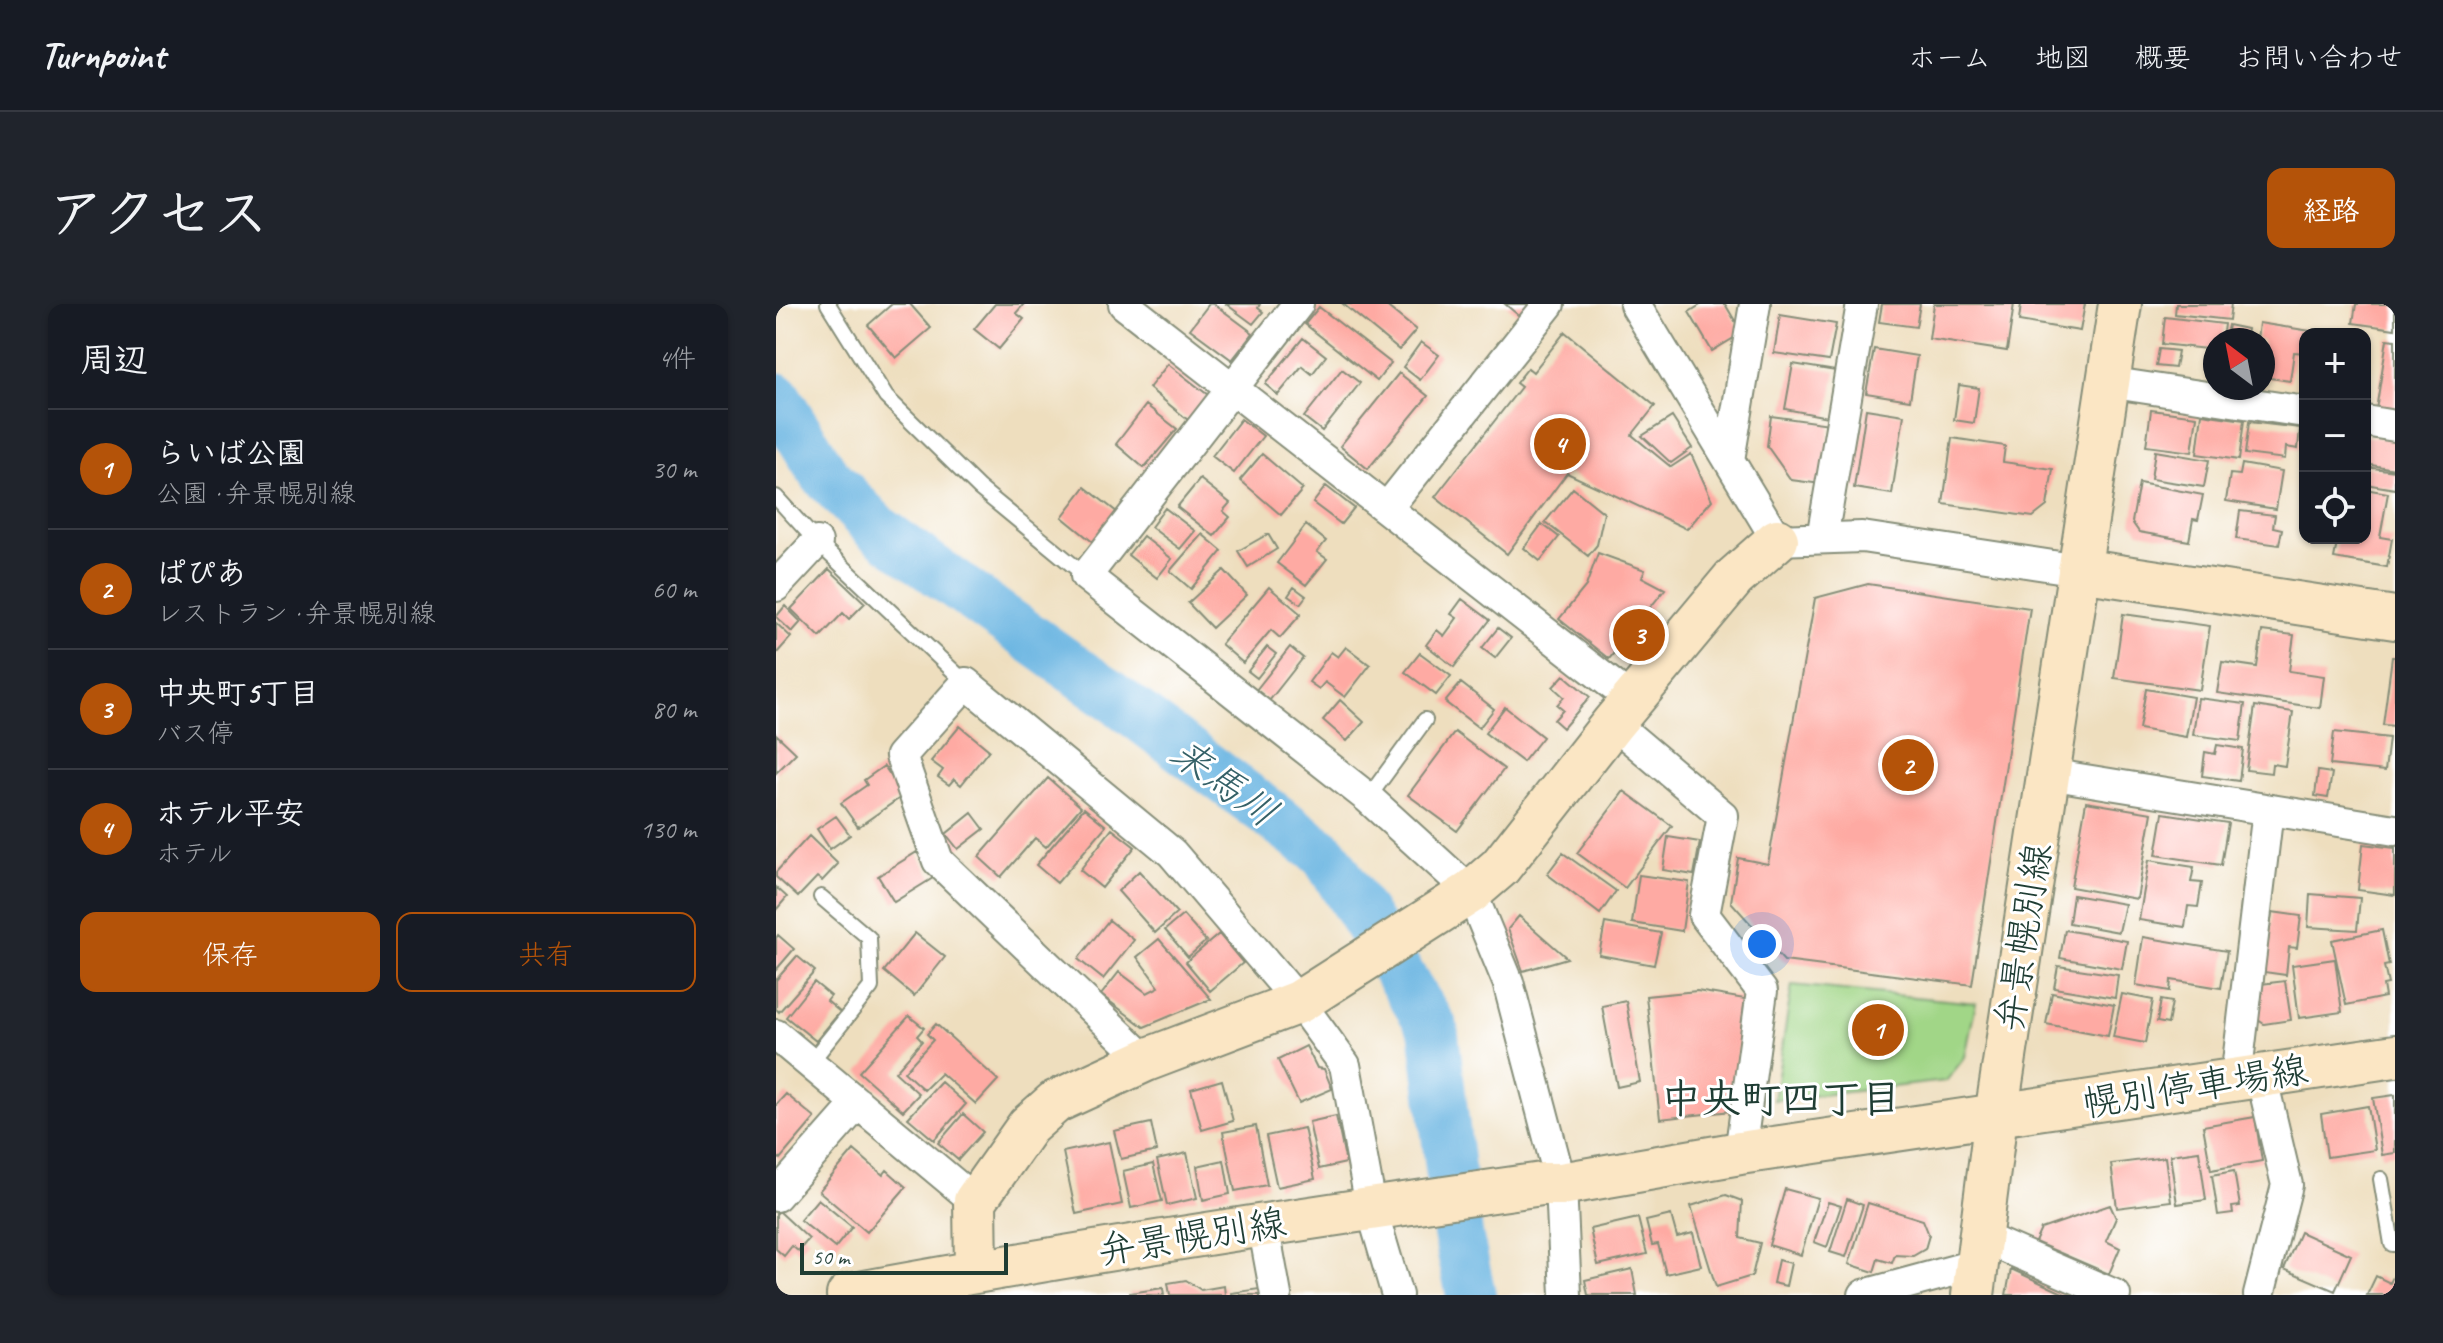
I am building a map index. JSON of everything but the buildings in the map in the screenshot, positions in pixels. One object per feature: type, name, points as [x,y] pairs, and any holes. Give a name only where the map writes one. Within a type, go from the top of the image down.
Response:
[{"type":"main road","name":"弁景幌別線","points":[[1977,1265],[1996,1116],[2120,304]]},
{"type":"main road","points":[[978,1283],[975,1201],[1028,1126],[1055,1102],[1146,1060],[1218,1035],[1310,994],[1458,900],[1500,867],[1734,578],[1777,540]]},
{"type":"main road","points":[[2079,570],[2395,618]]},
{"type":"main road","name":"幌別停車場線","points":[[1996,1116],[2248,1077],[2394,1050]]},
{"type":"main road","points":[[1551,1184],[1996,1116]]},
{"type":"main road","name":"弁景幌別線","points":[[848,1295],[978,1283],[1263,1224],[1551,1184]]},
{"type":"street","points":[[1124,304],[1387,508],[1623,712],[1723,816],[1704,915],[1762,991],[1740,1153]]},
{"type":"street","points":[[1298,304],[1086,576],[1368,798],[1458,900],[1508,982],[1551,1184],[1566,1295]]},
{"type":"street","points":[[1387,508],[1549,304]]},
{"type":"street","points":[[1635,304],[1777,540],[1862,537],[2079,570]]},
{"type":"street","points":[[1729,460],[1755,304]]},
{"type":"street","points":[[1822,538],[1862,304]]},
{"type":"street","points":[[2107,382],[2299,411]]},
{"type":"street","points":[[2371,422],[2395,426]]},
{"type":"street","points":[[776,586],[817,542]]},
{"type":"street","points":[[1146,1060],[938,861],[901,756],[966,683],[1172,853],[1310,994],[1345,1065],[1383,1206],[1397,1295]]},
{"type":"street","points":[[2048,774],[2395,830]]},
{"type":"street","points":[[2259,1295],[2287,1185],[2248,1077],[2268,810]]},
{"type":"street","points":[[776,1035],[975,1201]]},
{"type":"street","points":[[776,1196],[858,1103]]},
{"type":"street","points":[[1263,1224],[1276,1295]]},
{"type":"street","points":[[1864,1295],[1977,1265],[2115,1295]]},
{"type":"lane","points":[[828,304],[886,397],[979,488],[1086,576]]},
{"type":"lane","points":[[776,497],[817,542],[966,683]]},
{"type":"lane","points":[[1368,798],[1425,720]]},
{"type":"lane","points":[[810,1063],[871,987],[869,938],[821,897]]},
{"type":"lane","points":[[2381,1179],[2392,1244],[2395,1244]]},
{"type":"green space","points":[[1792,985],[1976,1003],[1965,1057],[1946,1081],[1774,1100]]},
{"type":"waterway","name":"来馬川","points":[[776,397],[824,474],[876,528],[1116,699],[1325,855],[1433,1028],[1458,1234],[1471,1295]]},
{"type":"place","name":"ホテル平安","points":[[1560,444]]},
{"type":"place","name":"中央町5丁目","points":[[1639,635]]},
{"type":"place","name":"ぱぴあ","points":[[1908,765]]},
{"type":"place","name":"らいば公園","points":[[1878,1030]]},
{"type":"district","name":"中央町四丁目","points":[[1781,1098]]}]
